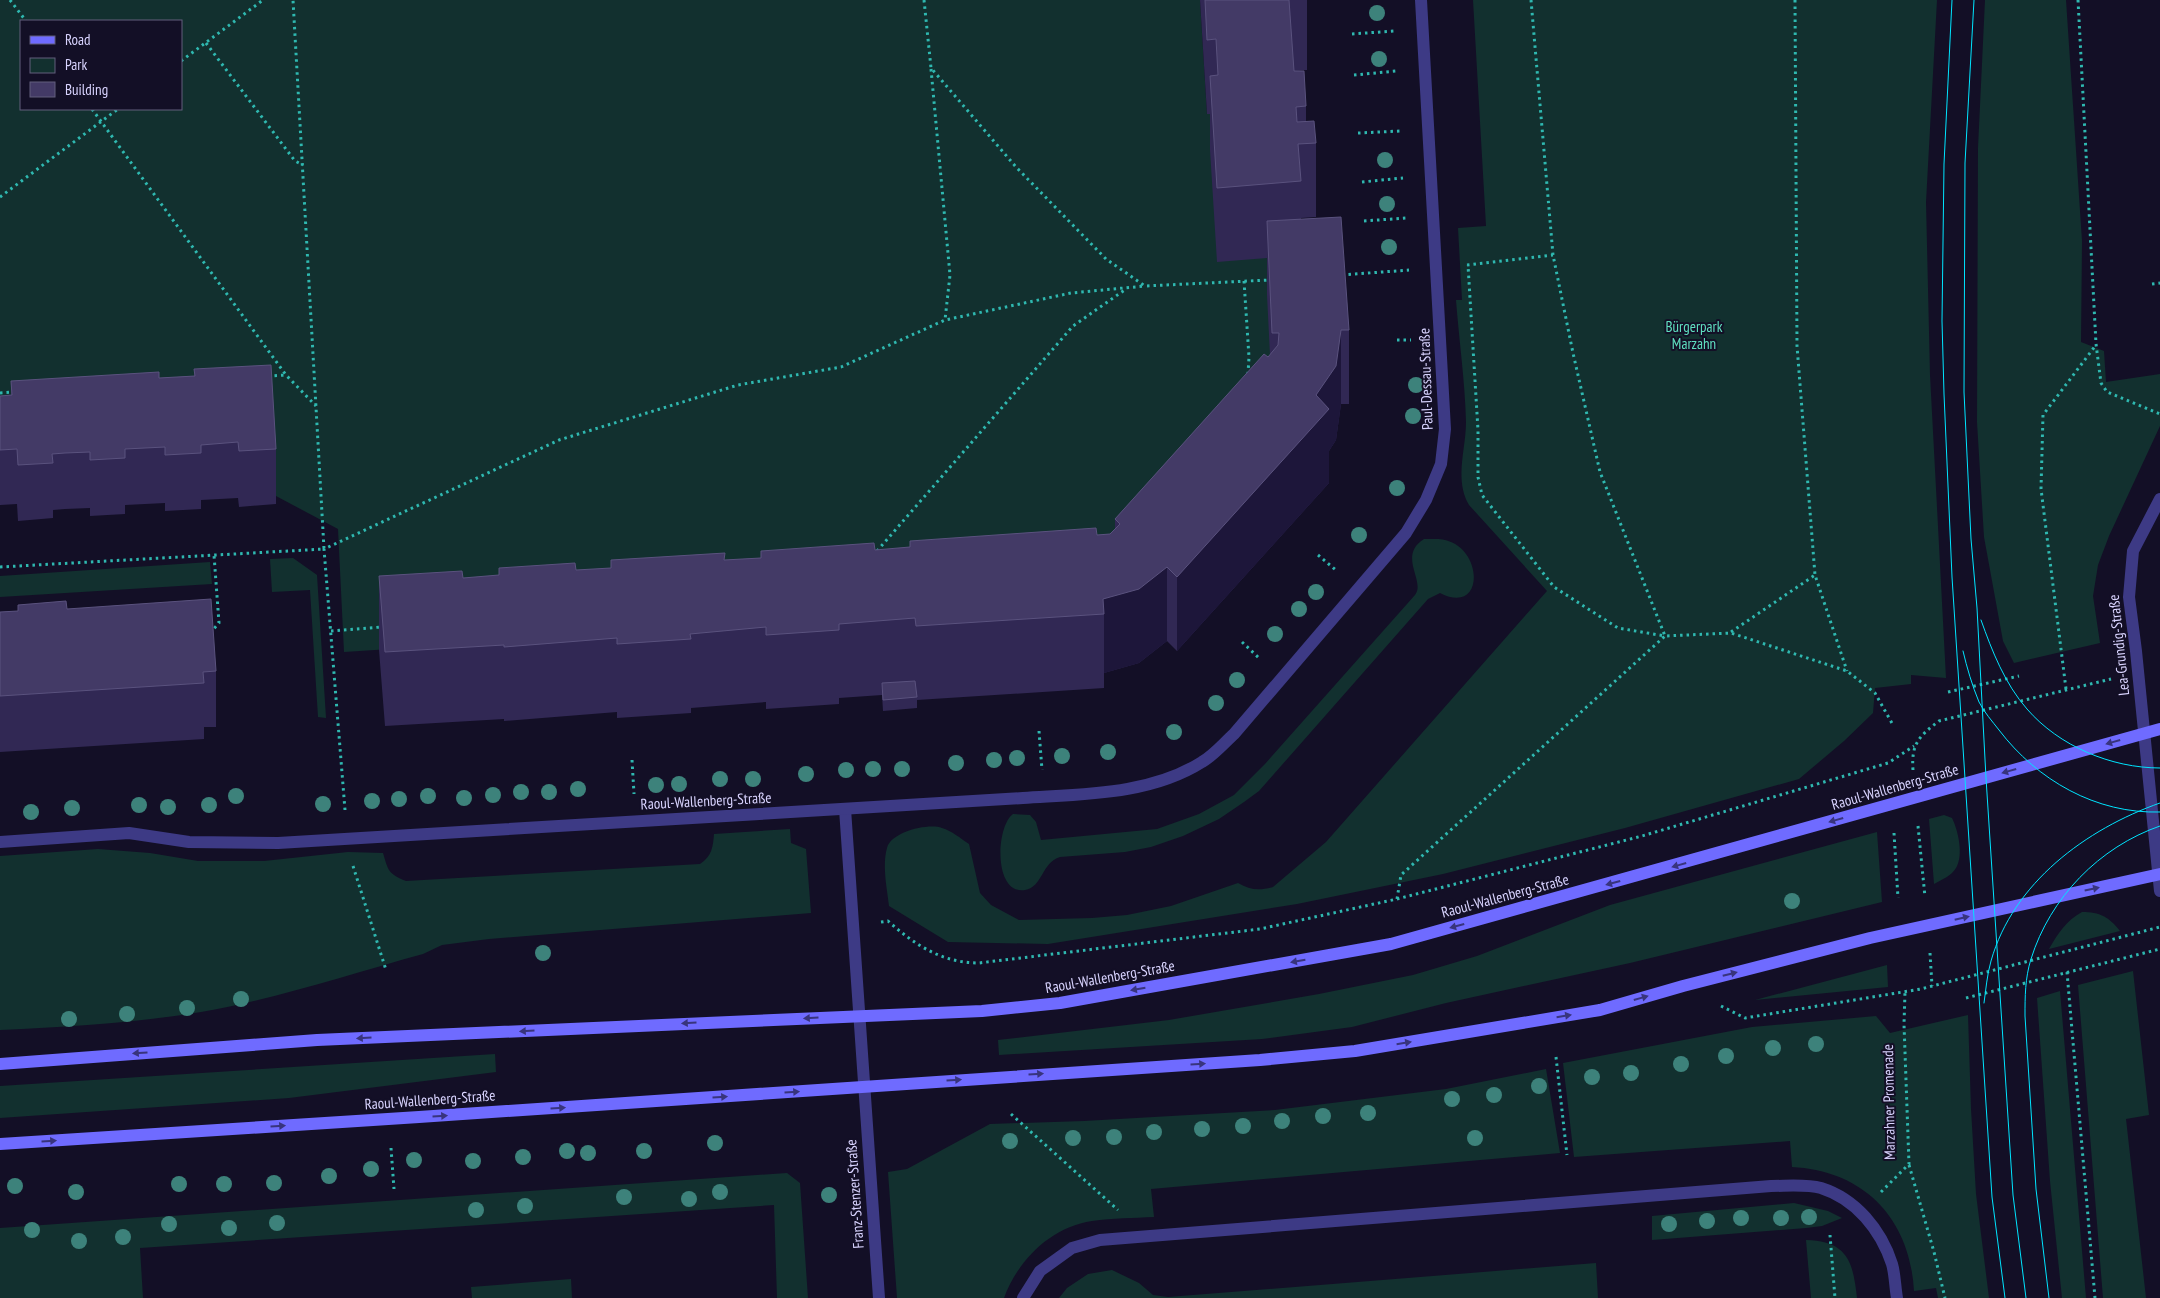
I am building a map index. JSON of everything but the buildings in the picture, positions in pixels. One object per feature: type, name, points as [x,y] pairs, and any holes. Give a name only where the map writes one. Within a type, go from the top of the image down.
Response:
[{"type":"main road","name":"Raoul-Wallenberg-Straße","points":[[0,1064],[317,1040],[991,1010],[1060,1003],[1391,944],[2160,729]]},
{"type":"main road","name":"Raoul-Wallenberg-Straße","points":[[0,1144],[1260,1060],[1356,1051],[1600,1010],[1683,986],[1870,938],[2159,874]]},
{"type":"street","name":"Paul-Dessau-Straße","points":[[1203,762],[1234,734],[1406,533],[1430,491],[1441,464],[1445,429],[1421,0]]},
{"type":"street","name":"Lea-Grundig-Straße","points":[[2145,733],[2129,597],[2133,551],[2160,499]]},
{"type":"street","points":[[2145,733],[2160,891]]},
{"type":"street","name":"Raoul-Wallenberg-Straße","points":[[0,842],[129,833],[189,842],[278,843],[1044,797],[1155,784],[1203,762]]},
{"type":"street","points":[[845,809],[860,1016],[863,1087]]},
{"type":"street","name":"Franz-Stenzer-Straße","points":[[863,1087],[879,1298]]},
{"type":"street","points":[[1023,1298],[1040,1271],[1072,1248],[1100,1240],[1771,1186],[1819,1187],[1840,1196],[1862,1213],[1882,1239],[1893,1266],[1896,1298]]},
{"type":"path","points":[[10,0],[25,20]]},
{"type":"path","points":[[182,60],[263,0]]},
{"type":"path","points":[[293,0],[324,549],[346,818]]},
{"type":"path","points":[[924,0],[950,275],[945,320]]},
{"type":"path","points":[[1531,0],[1553,255],[1600,472],[1665,636]]},
{"type":"path","points":[[1795,0],[1797,346],[1815,575],[1847,671]]},
{"type":"path","points":[[2078,0],[2096,344],[2100,383],[2107,392],[2160,414]]},
{"type":"path","points":[[1352,34],[1422,29]]},
{"type":"path","points":[[206,42],[295,162],[303,165]]},
{"type":"path","points":[[930,68],[1016,167],[1106,259],[1145,286]]},
{"type":"path","points":[[1354,74],[1425,69]]},
{"type":"path","points":[[93,110],[286,375],[317,406]]},
{"type":"path","points":[[0,198],[117,110]]},
{"type":"path","points":[[1358,133],[1428,129]]},
{"type":"path","points":[[1362,182],[1431,175]]},
{"type":"path","points":[[1364,221],[1434,216]]},
{"type":"path","points":[[1486,261],[1553,255]]},
{"type":"path","points":[[1468,264],[1478,430],[1478,476],[1482,495],[1554,587],[1618,628],[1665,636],[1731,633],[1847,671],[1875,693],[1893,725]]},
{"type":"path","points":[[1339,276],[1377,274]]},
{"type":"path","points":[[0,567],[324,549],[559,440],[738,385],[841,367],[945,320],[1071,293],[1145,286],[1272,279]]},
{"type":"path","points":[[1244,281],[1249,357],[1247,382]]},
{"type":"path","points":[[2152,284],[2160,283]]},
{"type":"path","points":[[876,553],[1073,326],[1127,288]]},
{"type":"path","points":[[2066,689],[2041,489],[2043,415],[2096,344]]},
{"type":"path","points":[[266,376],[286,375]]},
{"type":"path","points":[[0,393],[20,391]]},
{"type":"path","points":[[206,638],[219,623],[214,555]]},
{"type":"path","points":[[1731,633],[1815,575]]},
{"type":"path","points":[[331,631],[391,626]]},
{"type":"path","points":[[1397,899],[1401,875],[1665,636]]},
{"type":"path","points":[[1948,692],[2019,676]]},
{"type":"path","points":[[881,922],[888,921],[907,938],[930,953],[962,963],[979,963],[1260,929],[1397,899],[1642,836],[1888,763],[1914,746],[1924,732],[1939,721],[2101,682]]},
{"type":"path","points":[[1039,731],[1044,797]]},
{"type":"path","points":[[1914,746],[1914,776]]},
{"type":"path","points":[[1918,821],[1924,889]]},
{"type":"path","points":[[1893,828],[1898,898]]},
{"type":"path","points":[[351,861],[386,970]]},
{"type":"path","points":[[1745,1018],[1921,989],[2160,927]]},
{"type":"path","points":[[1966,998],[2160,949]]},
{"type":"path","points":[[1930,952],[1932,986]]},
{"type":"path","points":[[2067,972],[2095,1298]]},
{"type":"path","name":"Marzahner Promenade","points":[[1874,1199],[1909,1164],[1904,1024],[1905,992]]},
{"type":"path","points":[[1556,1057],[1567,1155]]},
{"type":"path","points":[[1011,1114],[1122,1214],[1128,1237]]},
{"type":"path","points":[[391,1145],[394,1189]]},
{"type":"path","points":[[1909,1164],[1934,1252],[1944,1298]]},
{"type":"path","points":[[1830,1235],[1835,1298]]},
{"type":"green space","points":[[0,0],[1200,0],[1207,114],[1216,113],[1301,255],[1272,407],[1116,593],[910,615],[910,621],[875,624],[874,618],[344,652],[338,529],[276,496],[0,451]]},
{"type":"green space","name":"Bürgerpark Marzahn","points":[[1473,0],[1937,0],[1926,202],[1930,375],[1946,678],[1911,675],[1911,684],[1875,688],[1873,713],[1844,741],[1799,779],[1625,828],[1443,874],[1297,904],[1048,944],[948,942],[889,906],[885,862],[887,848],[895,837],[911,830],[928,827],[942,828],[956,835],[969,844],[980,893],[991,905],[1019,920],[1127,915],[1171,906],[1238,883],[1255,889],[1273,887],[1326,842],[1547,591],[1469,505],[1462,485],[1461,475],[1466,422],[1456,300],[1462,300],[1458,228],[1486,226]]},
{"type":"green space","points":[[1985,0],[2066,0],[2082,241],[2081,342],[2104,351],[2106,382],[2160,374],[2160,426],[2109,536],[2098,565],[2093,596],[2100,643],[2014,663],[2003,641],[1984,537],[1977,422],[1978,148]]},
{"type":"green space","points":[[1424,539],[1445,540],[1462,549],[1469,559],[1473,570],[1474,581],[1471,590],[1464,596],[1454,598],[1440,593],[1428,599],[1259,791],[1219,819],[1183,836],[1151,847],[1125,852],[1060,857],[1049,864],[1039,880],[1031,888],[1025,890],[1015,889],[1007,882],[1003,871],[1001,845],[1007,821],[1013,814],[1030,815],[1036,822],[1041,840],[1157,829],[1199,814],[1234,795],[1265,764],[1415,595],[1417,583],[1412,560],[1413,553],[1416,546]]},
{"type":"green space","points":[[293,558],[317,575],[326,718],[318,717],[310,590],[272,592],[270,559]]},
{"type":"green space","points":[[210,562],[212,584],[0,597],[0,576]]},
{"type":"green space","points":[[1944,815],[1952,818],[1954,823],[1958,836],[1960,856],[1954,871],[1934,884],[1929,819]]},
{"type":"green space","points":[[790,829],[791,843],[806,849],[811,913],[489,939],[442,945],[423,954],[313,986],[229,1007],[151,1019],[0,1030],[0,856],[98,849],[150,853],[198,861],[264,861],[348,852],[383,853],[386,864],[392,874],[406,881],[700,864],[711,851],[714,834]]},
{"type":"green space","points":[[1877,832],[1882,902],[1630,963],[1446,1003],[1352,1027],[1262,1039],[999,1055],[998,1040],[1169,1020],[1319,994],[1413,975],[1477,956],[1610,905]]},
{"type":"green space","points":[[2082,912],[2104,916],[2120,931],[2049,949],[2071,919]]},
{"type":"green space","points":[[1887,965],[1888,987],[1755,1000]]},
{"type":"green space","points":[[2133,971],[2149,1115],[2126,1119],[2146,1298],[2103,1298],[2078,985]]},
{"type":"green space","points":[[2060,991],[2086,1298],[2062,1298],[2050,1181],[2037,998]]},
{"type":"green space","points":[[1968,1015],[1976,1194],[1989,1298],[1938,1298],[1936,1288],[1914,1291],[1911,1265],[1904,1242],[1893,1221],[1879,1204],[1862,1189],[1841,1178],[1818,1171],[1792,1167],[1790,1141],[1574,1157],[1563,1063],[1752,1027],[1876,1016],[1890,1033]]},
{"type":"green space","points":[[495,1054],[496,1072],[289,1098],[0,1118],[0,1086]]},
{"type":"green space","points":[[1546,1069],[1560,1153],[1151,1189],[1154,1217],[1092,1221],[1077,1224],[1063,1230],[1050,1238],[1027,1259],[1010,1284],[1004,1298],[897,1298],[888,1172],[907,1169],[990,1124],[1084,1121],[1275,1110],[1446,1089]]},
{"type":"green space","points":[[787,1173],[800,1183],[808,1298],[777,1298],[774,1205],[140,1248],[143,1298],[0,1298],[0,1228]]},
{"type":"green space","points":[[1794,1203],[1828,1211],[1842,1218],[1822,1226],[1806,1228],[1652,1240],[1652,1216]]},
{"type":"green space","points":[[1806,1240],[1831,1244],[1845,1255],[1853,1273],[1857,1298],[1811,1298]]},
{"type":"green space","points":[[1596,1263],[1598,1298],[1059,1298],[1067,1288],[1088,1274],[1112,1270],[1139,1283],[1153,1295],[1168,1297]]},
{"type":"green space","points":[[571,1279],[572,1298],[472,1298],[471,1287]]},
{"type":"tram line","points":[[1952,0],[1944,164],[1942,321],[1944,394],[1952,577],[1992,1197],[2005,1298]]},
{"type":"tram line","points":[[1974,0],[1965,163],[1964,392],[1971,539],[1977,608],[2013,1195],[2026,1298]]},
{"type":"tram line","points":[[1981,620],[1995,655],[2012,689],[2027,709],[2054,734],[2070,744],[2105,759],[2123,764],[2160,768]]},
{"type":"tram line","points":[[1963,651],[1981,706],[2014,748],[2031,764],[2070,791],[2091,800],[2113,807],[2136,811],[2160,812]]},
{"type":"tram line","points":[[1984,1003],[1991,961],[2002,933],[2016,907],[2035,884],[2056,862],[2080,844],[2132,814],[2160,803]]},
{"type":"tram line","points":[[2049,1298],[2036,1189],[2025,1016],[2029,966],[2039,937],[2051,915],[2080,878],[2097,861],[2117,847],[2138,835],[2160,826]]}]
